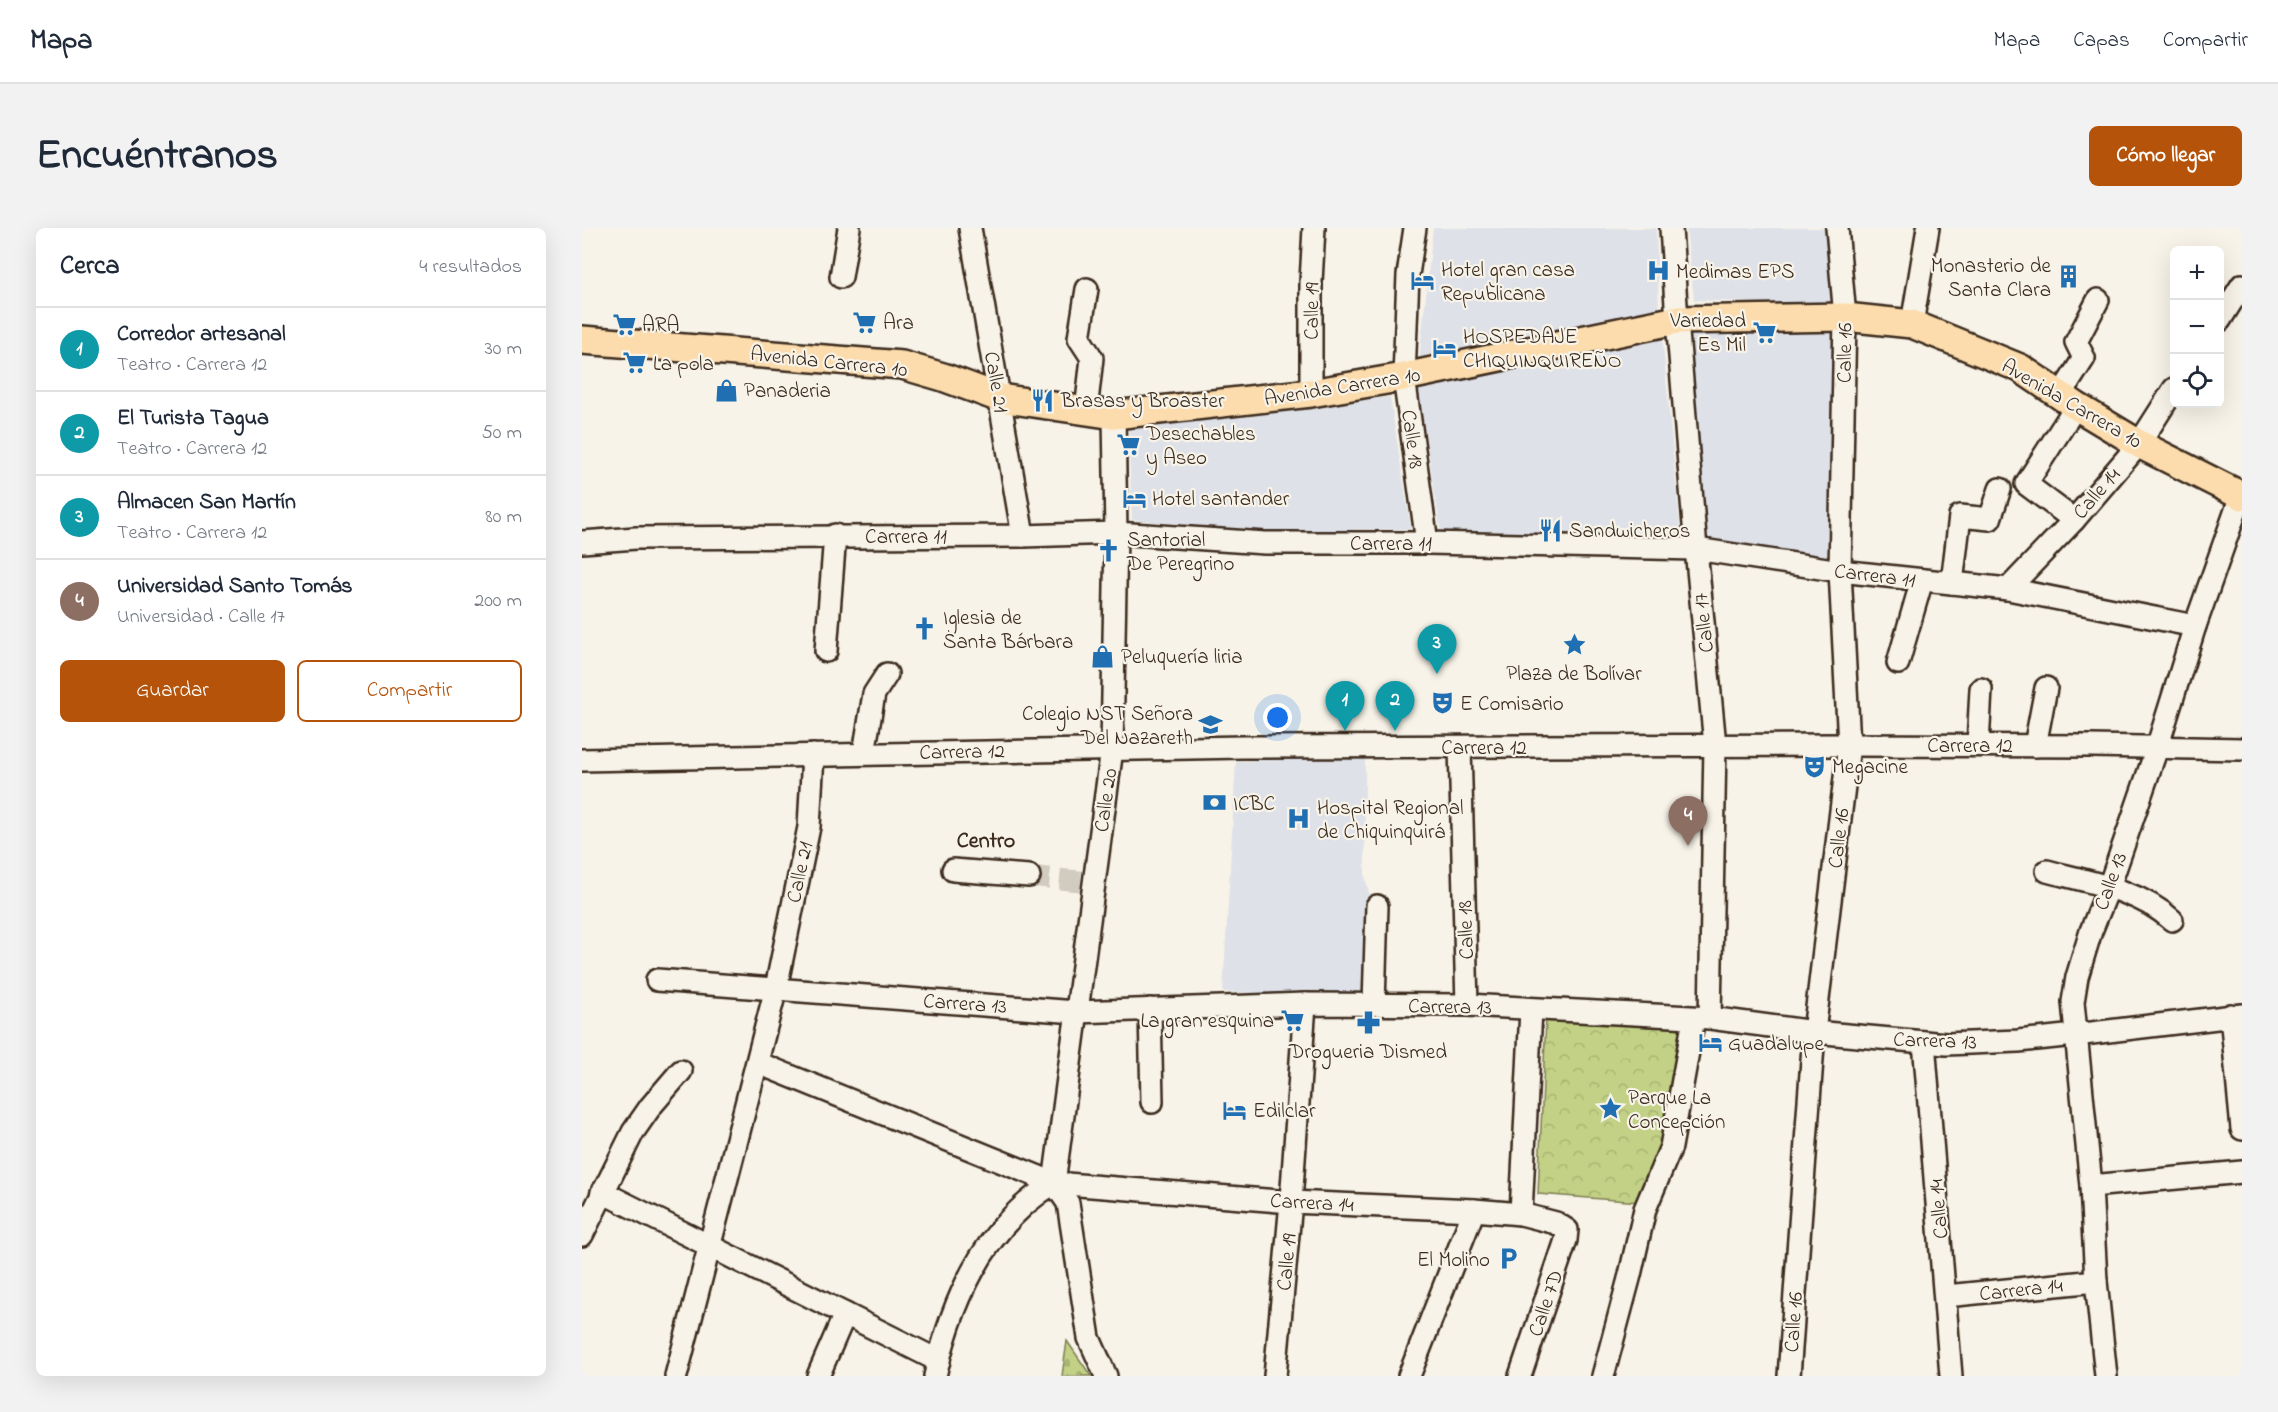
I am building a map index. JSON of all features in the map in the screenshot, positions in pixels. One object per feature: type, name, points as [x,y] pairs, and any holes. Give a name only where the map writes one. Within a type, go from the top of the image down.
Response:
[{"type":"main road","name":"Avenida Carrera 10","points":[[582,340],[902,366],[943,377],[1000,398],[1114,415],[1311,393],[1404,377],[1677,320],[1845,317],[1912,324],[2020,368],[2068,401],[2139,444],[2241,496]]},
{"type":"street","points":[[841,277],[849,228]]},
{"type":"street","name":"Calle 21","points":[[970,228],[1023,536]]},
{"type":"street","name":"Calle 19","points":[[1311,393],[1311,282],[1314,228]]},
{"type":"street","name":"Calle 18","points":[[1416,228],[1407,284],[1404,377],[1427,543]]},
{"type":"street","name":"Calle 17","points":[[1603,1376],[1645,1209],[1671,1147],[1702,1018],[1715,745],[1696,549],[1671,228]]},
{"type":"street","name":"Calle 16","points":[[1789,1376],[1814,1032],[1849,745],[1840,571],[1845,317],[1837,228]]},
{"type":"street","points":[[1912,324],[1928,228]]},
{"type":"street","points":[[2224,314],[2242,285]]},
{"type":"street","points":[[1086,411],[1092,358],[1079,338],[1087,289]]},
{"type":"street","points":[[2074,520],[2026,484],[2068,401],[2084,358],[2076,342],[2098,300]]},
{"type":"street","name":"Calle 14","points":[[2008,590],[2074,520],[2139,444],[2170,397]]},
{"type":"street","name":"Calle 20","points":[[1054,1183],[1091,883],[1112,749],[1116,533],[1114,415]]},
{"type":"street","points":[[1952,583],[1960,516],[1990,519],[2000,489]]},
{"type":"street","name":"Calle 13","points":[[2106,1376],[2073,1002],[2077,976],[2091,931],[2109,887],[2157,748],[2194,626],[2241,496]]},
{"type":"street","name":"Carrera 11","points":[[582,542],[636,538],[1023,536],[1116,533],[1265,543],[1427,543],[1696,549],[1840,571],[2008,590],[2194,626]]},
{"type":"street","points":[[826,651],[835,536]]},
{"type":"street","points":[[1898,663],[1922,580]]},
{"type":"street","points":[[864,753],[874,694],[887,674]]},
{"type":"street","points":[[2035,746],[2046,688]]},
{"type":"street","points":[[1978,745],[1981,689]]},
{"type":"street","name":"Carrera 12","points":[[582,760],[1112,749],[1715,745],[1978,745],[2242,749]]},
{"type":"street","name":"Calle 18","points":[[1460,747],[1467,1005]]},
{"type":"street","name":"Calle 21","points":[[676,1376],[776,988],[809,826],[813,755]]},
{"type":"street","points":[[953,870],[1029,876]]},
{"type":"street","points":[[2047,870],[2109,887],[2158,907],[2172,920]]},
{"type":"street","points":[[1374,1004],[1377,906]]},
{"type":"street","name":"Carrera 13","points":[[657,980],[1076,1012],[1305,1004],[1467,1005],[1702,1018],[1814,1032],[1946,1044],[2075,1035],[2237,1015]]},
{"type":"street","name":"Calle 19","points":[[1275,1376],[1292,1202],[1305,1004]]},
{"type":"street","points":[[1521,1214],[1531,1009]]},
{"type":"street","points":[[1150,1010],[1152,1102]]},
{"type":"street","points":[[2237,1015],[2242,1129]]},
{"type":"street","name":"Calle 14","points":[[1924,1042],[1951,1376]]},
{"type":"street","name":"Carrera 14","points":[[758,1063],[1054,1183],[1292,1202],[1521,1214],[1556,1223],[1567,1230]]},
{"type":"street","points":[[582,1235],[633,1132],[651,1106],[681,1071]]},
{"type":"street","points":[[2091,1186],[2242,1172]]},
{"type":"street","points":[[602,1192],[845,1314],[937,1369],[961,1294],[978,1259],[992,1237],[1009,1217],[1036,1194],[1054,1183],[1068,1203],[1089,1338],[1106,1376]]},
{"type":"street","points":[[1409,1376],[1474,1210]]},
{"type":"street","name":"Calle 7D","points":[[1520,1376],[1566,1240],[1567,1230]]},
{"type":"street","name":"Carrera 14","points":[[1946,1296],[2096,1281]]},
{"type":"street","points":[[818,1376],[845,1314]]},
{"type":"shaded area","points":[[1433,228],[1656,228],[1659,308],[1419,360]]},
{"type":"shaded area","points":[[1686,228],[1825,228],[1836,306],[1694,300]]},
{"type":"shaded area","points":[[1834,326],[1827,557],[1708,539],[1690,332]]},
{"type":"shaded area","points":[[1662,334],[1681,538],[1441,534],[1418,387]]},
{"type":"shaded area","points":[[1390,397],[1411,529],[1266,531],[1132,520],[1128,425]]},
{"type":"shaded area","name":"Hospital Regional de Chiquinquirá","points":[[1365,757],[1365,876],[1372,906],[1368,996],[1223,992],[1236,761]]},
{"type":"green space","name":"Parque La Concepción","points":[[1546,1018],[1681,1027],[1682,1091],[1640,1202],[1538,1194]]},
{"type":"green space","points":[[1067,1341],[1091,1376],[1062,1376]]},
{"type":"tunnel","points":[[1029,876],[1089,882]]},
{"type":"place","name":"Medimas EPS","points":[[1658,271]]},
{"type":"place","name":"Monasterio de Santa Clara","points":[[2069,277]]},
{"type":"place","name":"Hotel gran casa Republicana","points":[[1423,281]]},
{"type":"place","name":"Ara","points":[[865,322]]},
{"type":"place","name":"ARA","points":[[624,324]]},
{"type":"place","name":"Variedad Es Mil","points":[[1764,332]]},
{"type":"place","name":"HOSPEDAJE CHIQUINQUIREÑO","points":[[1445,348]]},
{"type":"place","name":"La pola","points":[[635,363]]},
{"type":"place","name":"Panaderia","points":[[726,390]]},
{"type":"place","name":"Brasas y Broaster","points":[[1043,400]]},
{"type":"place","name":"Desechables y Aseo","points":[[1128,445]]},
{"type":"place","name":"Hotel santander","points":[[1134,498]]},
{"type":"place","name":"Sandwicheros","points":[[1551,530]]},
{"type":"place","name":"Santorial De Peregrino","points":[[1109,551]]},
{"type":"place","name":"Iglesia de Santa Bárbara","points":[[925,629]]},
{"type":"place","name":"Plaza de Bolívar","points":[[1574,645]]},
{"type":"place","name":"Peluquería liria","points":[[1103,656]]},
{"type":"place","name":"Almacen San Martín","points":[[1437,674]]},
{"type":"place","name":"E Comisario","points":[[1442,703]]},
{"type":"place","name":"Colegio NST Señora Del Nazareth","points":[[1211,725]]},
{"type":"place","name":"Corredor artesanal","points":[[1345,731]]},
{"type":"place","name":"El Turista Tagua","points":[[1395,731]]},
{"type":"place","name":"Megacine","points":[[1814,766]]},
{"type":"place","name":"ICBC","points":[[1215,803]]},
{"type":"place","name":"Hospital Regional de Chiquinquirá","points":[[1299,819]]},
{"type":"place","name":"Universidad Santo Tomás","points":[[1688,846]]},
{"type":"place","name":"La gran esquina","points":[[1292,1020]]},
{"type":"place","name":"Drogueria Dismed","points":[[1368,1023]]},
{"type":"place","name":"Guadalupe","points":[[1710,1043]]},
{"type":"place","name":"Parque La Concepción","points":[[1610,1109]]},
{"type":"place","name":"Edilclar","points":[[1235,1110]]},
{"type":"place","name":"El Molino","points":[[1508,1259]]},
{"type":"district","name":"Centro","points":[[986,839]]}]
